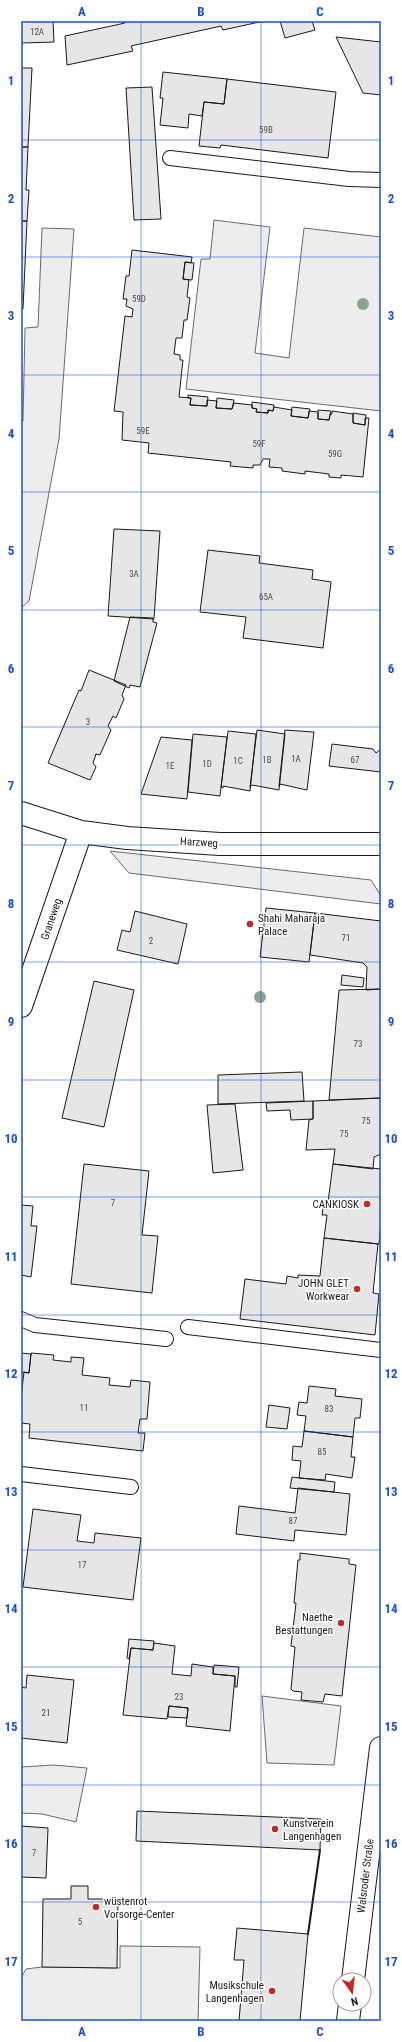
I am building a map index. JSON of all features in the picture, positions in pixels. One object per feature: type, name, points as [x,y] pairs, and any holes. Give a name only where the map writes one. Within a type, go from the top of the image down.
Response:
[{"type":"street","name":"Harzweg","points":[[21,813],[81,832],[127,838],[203,843],[381,844]]},
{"type":"street","name":"Graneweg","points":[[21,1006],[81,832]]},
{"type":"street","name":"Walsroder Straße","points":[[354,1972],[381,1748]]},
{"type":"lane","points":[[170,158],[349,178],[381,180]]},
{"type":"lane","points":[[21,1319],[35,1326],[166,1339]]},
{"type":"lane","points":[[188,1327],[381,1350]]},
{"type":"lane","points":[[21,1474],[131,1487]]},
{"type":"shaded area","points":[[214,220],[270,227],[255,353],[289,358],[304,228],[381,237],[381,411],[186,389],[201,259],[210,259]]},
{"type":"shaded area","points":[[42,228],[74,229],[59,439],[29,601],[21,608],[21,421],[23,421],[25,328],[38,327]]},
{"type":"shaded area","points":[[110,851],[371,880],[381,896],[381,904],[129,873]]},
{"type":"shaded area","points":[[262,1696],[341,1706],[334,1765],[267,1763]]},
{"type":"shaded area","points":[[54,1765],[87,1768],[76,1822],[42,1814],[21,1813],[21,1767]]},
{"type":"shaded area","points":[[120,1946],[200,1947],[198,2021],[21,2021],[21,1978],[26,1969],[42,1967],[120,1968]]},
{"type":"building","points":[[21,21],[53,21],[54,42],[21,43]]},
{"type":"building","points":[[124,21],[264,21],[223,30],[221,26],[131,46],[133,51],[67,65],[65,36],[125,23]]},
{"type":"building","points":[[280,21],[312,21],[315,30],[285,38]]},
{"type":"building","points":[[336,37],[381,42],[381,95],[363,93]]},
{"type":"building","points":[[21,68],[32,68],[28,147],[21,147]]},
{"type":"building","points":[[163,72],[227,79],[224,104],[204,102],[202,116],[189,114],[188,128],[160,125],[163,98],[160,98]]},
{"type":"building","points":[[227,79],[336,92],[328,158],[221,145],[220,148],[199,146],[204,102],[224,104]]},
{"type":"building","points":[[152,87],[161,219],[134,220],[126,88]]},
{"type":"building","points":[[21,147],[28,147],[26,190],[29,190],[27,221],[21,221]]},
{"type":"building","points":[[21,221],[27,221],[23,309],[21,309]]},
{"type":"building","points":[[132,250],[192,257],[191,263],[185,262],[183,279],[189,280],[187,297],[190,298],[187,320],[184,320],[182,338],[176,338],[174,354],[180,355],[180,360],[183,360],[179,397],[191,398],[190,405],[207,406],[207,400],[217,401],[216,408],[232,409],[234,403],[252,405],[252,408],[257,409],[256,412],[268,413],[268,410],[273,411],[274,407],[292,410],[291,416],[308,418],[309,411],[318,412],[318,419],[329,420],[332,411],[353,414],[353,423],[365,425],[365,418],[369,418],[363,477],[341,475],[341,478],[329,477],[329,474],[305,471],[305,474],[282,471],[282,468],[269,467],[270,459],[263,459],[260,465],[253,465],[253,468],[230,466],[231,462],[148,453],[149,443],[122,440],[123,412],[114,411],[125,316],[132,317],[133,309],[126,306],[127,299],[123,299],[126,276],[129,276]]},
{"type":"building","points":[[185,262],[194,263],[192,280],[183,279]]},
{"type":"building","points":[[188,395],[208,397],[207,406],[190,405],[191,398],[188,398]]},
{"type":"building","points":[[217,398],[234,400],[232,409],[216,408]]},
{"type":"building","points":[[252,402],[274,405],[273,411],[268,410],[268,413],[256,412],[257,409],[252,408]]},
{"type":"building","points":[[292,407],[310,409],[308,418],[291,416]]},
{"type":"building","points":[[318,410],[331,411],[329,420],[318,419]]},
{"type":"building","points":[[353,413],[366,415],[365,425],[353,423]]},
{"type":"building","points":[[114,529],[160,531],[154,619],[108,616]]},
{"type":"building","points":[[208,550],[260,556],[259,563],[313,570],[312,579],[331,582],[323,648],[243,638],[246,617],[200,612]]},
{"type":"building","points":[[130,617],[153,618],[153,622],[157,623],[140,687],[130,685],[129,688],[114,681]]},
{"type":"building","points":[[89,670],[126,685],[122,695],[124,699],[116,718],[113,716],[108,726],[111,730],[100,755],[96,754],[93,763],[96,767],[90,780],[48,763]]},
{"type":"building","points":[[257,730],[285,734],[279,790],[252,785],[250,787]]},
{"type":"building","points":[[285,730],[314,732],[307,790],[280,784],[279,786]]},
{"type":"building","points":[[228,731],[256,734],[250,791],[223,786],[223,788],[221,787]]},
{"type":"building","points":[[193,734],[227,737],[220,796],[188,792]]},
{"type":"building","points":[[161,737],[192,740],[187,799],[141,794]]},
{"type":"building","points":[[332,744],[373,749],[376,753],[381,749],[381,772],[329,766]]},
{"type":"building","points":[[266,908],[315,913],[309,962],[260,957]]},
{"type":"building","points":[[135,911],[187,924],[178,964],[117,950],[122,930],[130,932]]},
{"type":"building","points":[[315,913],[381,921],[381,989],[366,990],[367,967],[363,963],[310,955]]},
{"type":"building","points":[[342,975],[364,978],[363,987],[341,985]]},
{"type":"building","points":[[94,981],[134,990],[104,1127],[62,1118]]},
{"type":"building","points":[[381,989],[381,1098],[329,1100],[339,990]]},
{"type":"building","points":[[302,1072],[304,1101],[218,1104],[218,1075]]},
{"type":"building","points":[[381,1098],[381,1154],[374,1157],[373,1169],[333,1164],[335,1149],[306,1150],[309,1120],[313,1119],[313,1101]]},
{"type":"building","points":[[313,1101],[313,1119],[291,1120],[290,1110],[267,1111],[266,1103]]},
{"type":"building","points":[[235,1104],[243,1170],[213,1173],[207,1105]]},
{"type":"building","points":[[84,1164],[149,1171],[142,1235],[158,1236],[152,1293],[71,1284]]},
{"type":"building","points":[[333,1164],[381,1169],[381,1222],[379,1244],[324,1238],[327,1215],[322,1215],[324,1202],[328,1202]]},
{"type":"building","points":[[21,1205],[33,1206],[31,1226],[37,1226],[31,1277],[21,1275]]},
{"type":"building","points":[[324,1238],[378,1244],[373,1293],[379,1294],[375,1335],[240,1319],[245,1279],[286,1284],[287,1276],[298,1278],[298,1275],[320,1276]]},
{"type":"building","points":[[21,1353],[31,1354],[29,1373],[21,1372]]},
{"type":"building","points":[[31,1353],[54,1355],[53,1360],[71,1362],[71,1357],[84,1358],[82,1375],[110,1378],[109,1385],[130,1387],[131,1380],[150,1382],[147,1419],[140,1419],[138,1433],[145,1433],[143,1451],[29,1438],[30,1424],[21,1423],[21,1398],[24,1372],[29,1373]]},
{"type":"building","points":[[309,1386],[336,1389],[335,1396],[362,1399],[360,1418],[355,1418],[353,1437],[304,1431],[306,1416],[297,1415],[299,1402],[307,1403]]},
{"type":"building","points":[[269,1405],[290,1408],[287,1429],[266,1427]]},
{"type":"building","points":[[304,1431],[353,1437],[351,1457],[355,1457],[352,1478],[326,1474],[325,1480],[299,1478],[301,1461],[292,1460],[293,1446],[302,1447]]},
{"type":"building","points":[[292,1477],[335,1482],[334,1492],[290,1488]]},
{"type":"building","points":[[298,1488],[350,1494],[346,1535],[295,1530],[294,1541],[236,1534],[239,1506],[295,1513]]},
{"type":"building","points":[[33,1509],[81,1515],[77,1541],[94,1543],[95,1533],[141,1538],[133,1600],[23,1587]]},
{"type":"building","points":[[300,1553],[349,1559],[349,1564],[356,1565],[342,1696],[325,1694],[323,1702],[301,1700],[302,1692],[293,1691],[291,1689],[295,1647],[291,1646],[296,1603],[294,1603],[298,1560],[300,1560]]},
{"type":"building","points":[[129,1639],[154,1641],[153,1650],[131,1648],[129,1659],[127,1658]]},
{"type":"building","points":[[154,1643],[175,1646],[172,1674],[191,1676],[192,1664],[213,1667],[213,1674],[235,1676],[230,1731],[186,1726],[188,1708],[169,1706],[167,1719],[123,1715],[131,1648],[153,1650]]},
{"type":"building","points":[[214,1665],[239,1667],[237,1687],[235,1687],[235,1676],[213,1674]]},
{"type":"building","points":[[27,1675],[74,1680],[67,1743],[21,1738],[21,1687],[26,1688]]},
{"type":"building","points":[[169,1706],[188,1708],[187,1718],[168,1717]]},
{"type":"building","points":[[137,1811],[321,1819],[320,1850],[136,1841]]},
{"type":"building","points":[[21,1826],[48,1828],[46,1878],[21,1877]]},
{"type":"building","points":[[71,1886],[88,1886],[88,1899],[118,1899],[117,1968],[42,1967],[43,1899],[71,1899]]},
{"type":"building","name":"Musikschule Langenhagen","points":[[237,1928],[308,1934],[300,2021],[239,2021],[244,1960],[234,1960]]},
{"type":"wall","points":[[308,1934],[320,1850]]},
{"type":"place","name":"Shahi Maharaja Palace","points":[[250,924]]},
{"type":"place","name":"CANKIOSK","points":[[367,1204]]},
{"type":"place","name":"JOHN GLET Workwear","points":[[357,1289]]},
{"type":"place","name":"Naethe Bestattungen","points":[[341,1623]]},
{"type":"place","name":"Kunstverein Langenhagen","points":[[275,1829]]},
{"type":"place","name":"wüstenrot Vorsorge-Center","points":[[96,1907]]},
{"type":"place","name":"Musikschule Langenhagen","points":[[272,1991]]}]
